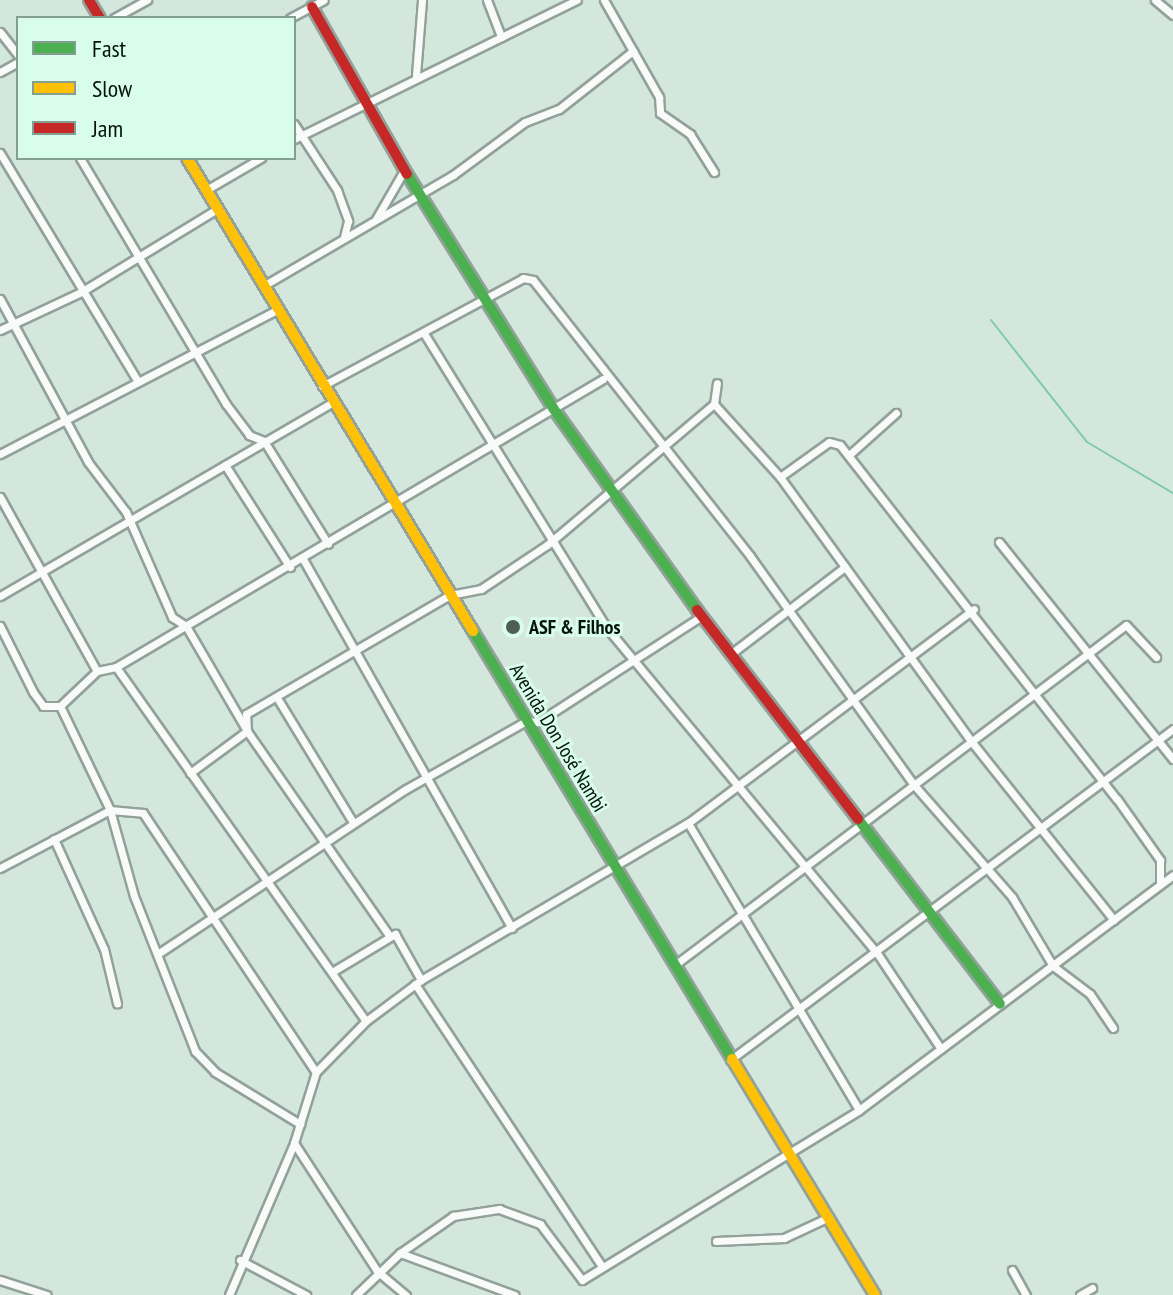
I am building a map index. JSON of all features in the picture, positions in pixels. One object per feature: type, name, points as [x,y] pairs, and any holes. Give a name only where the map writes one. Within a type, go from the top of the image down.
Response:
[{"type":"street","points":[[118,16],[147,0]]},
{"type":"street","points":[[294,16],[324,0]]},
{"type":"street","points":[[416,75],[422,0]]},
{"type":"street","points":[[487,0],[501,37]]},
{"type":"street","points":[[360,228],[348,221],[298,137],[363,99],[577,0]]},
{"type":"street","points":[[604,0],[659,97],[660,113],[690,134],[714,172]]},
{"type":"street","points":[[1155,0],[1173,15]]},
{"type":"street","points":[[312,7],[405,169],[489,297],[553,408],[617,492],[702,616],[796,741],[866,827],[929,916],[1000,1004]]},
{"type":"street","points":[[0,32],[16,52]]},
{"type":"street","points":[[263,286],[420,193],[525,122],[565,105],[633,51]]},
{"type":"street","points":[[0,153],[81,292],[137,380]]},
{"type":"street","points":[[81,160],[239,424],[264,441],[328,544]]},
{"type":"street","name":"Avenida Don José Nambi","points":[[188,160],[332,403],[875,1295]]},
{"type":"street","points":[[206,190],[258,160]]},
{"type":"street","points":[[375,221],[405,169]]},
{"type":"street","points":[[0,330],[81,292],[217,209]]},
{"type":"street","points":[[344,237],[348,221]]},
{"type":"street","points":[[322,386],[425,335],[489,297],[533,280],[603,379],[788,609],[914,785],[988,868],[1053,966],[1090,994],[1113,1028]]},
{"type":"street","points":[[0,299],[17,321],[69,418],[88,462],[126,512],[165,603],[186,626],[247,731],[326,840],[389,935],[602,1267]]},
{"type":"street","points":[[0,454],[193,348],[277,310]]},
{"type":"street","points":[[425,335],[492,445],[554,536],[607,628],[638,660],[804,871],[877,953],[941,1049]]},
{"type":"street","points":[[0,626],[43,706],[60,706],[97,671],[116,667],[290,567],[603,379]]},
{"type":"street","points":[[247,731],[246,714],[279,701],[355,647],[450,595],[481,589],[617,492],[714,404],[717,383]]},
{"type":"street","points":[[0,596],[38,577],[332,403]]},
{"type":"street","points":[[714,404],[780,477],[971,741],[1114,920]]},
{"type":"street","points":[[849,455],[896,413]]},
{"type":"street","points":[[780,477],[829,442],[849,455],[974,609],[1032,695],[1104,783],[1160,860],[1159,886]]},
{"type":"street","points":[[225,465],[290,567]]},
{"type":"street","points":[[0,497],[38,577],[97,671]]},
{"type":"street","points":[[126,512],[141,516]]},
{"type":"street","points":[[999,542],[1084,653],[1173,759]]},
{"type":"street","points":[[303,559],[512,928]]},
{"type":"street","points":[[732,653],[845,567]]},
{"type":"street","points":[[229,1295],[240,1260],[294,1143],[316,1072],[366,1021],[418,982],[618,870],[688,823],[974,609]]},
{"type":"street","points":[[159,953],[214,921],[326,840],[428,775],[526,721],[538,722],[702,616]]},
{"type":"street","points":[[676,964],[866,827],[914,785],[1084,653],[1131,624],[1156,657]]},
{"type":"street","points":[[116,667],[270,880],[366,1021]]},
{"type":"street","points":[[279,701],[353,822]]},
{"type":"street","points":[[60,706],[110,810],[159,953],[201,1060],[300,1124]]},
{"type":"street","points":[[730,1060],[929,916],[1173,729]]},
{"type":"street","points":[[190,773],[247,731]]},
{"type":"street","points":[[0,868],[110,810],[150,819],[214,921],[316,1072]]},
{"type":"street","points":[[688,823],[859,1110]]},
{"type":"street","points":[[54,839],[104,949],[117,1003]]},
{"type":"street","points":[[356,1295],[377,1271],[453,1216],[499,1209],[540,1224],[582,1280],[859,1110],[1173,875]]},
{"type":"street","points":[[332,972],[389,935]]},
{"type":"street","points":[[294,1143],[377,1271],[406,1295]]},
{"type":"street","points":[[716,1241],[784,1238],[829,1217]]},
{"type":"street","points":[[400,1253],[459,1280],[491,1285],[515,1295]]},
{"type":"street","points":[[240,1260],[306,1295]]},
{"type":"street","points":[[1012,1270],[1026,1295]]},
{"type":"street","points":[[0,1280],[47,1295]]},
{"type":"street","points":[[486,1295],[491,1285]]},
{"type":"street","points":[[1080,1295],[1092,1288]]},
{"type":"waterway","points":[[991,320],[1087,442],[1173,493]]},
{"type":"traffic: fast","points":[[407,174],[553,408],[697,610]]},
{"type":"traffic: fast","points":[[473,631],[732,1059]]},
{"type":"traffic: fast","points":[[858,819],[1000,1004]]},
{"type":"traffic: slow","points":[[188,160],[473,631]]},
{"type":"traffic: slow","points":[[732,1059],[875,1295]]},
{"type":"traffic: jam","points":[[89,0],[99,16]]},
{"type":"traffic: jam","points":[[312,7],[407,174]]},
{"type":"traffic: jam","points":[[697,610],[858,819]]},
{"type":"place","name":"ASF & Filhos","points":[[513,627]]}]
